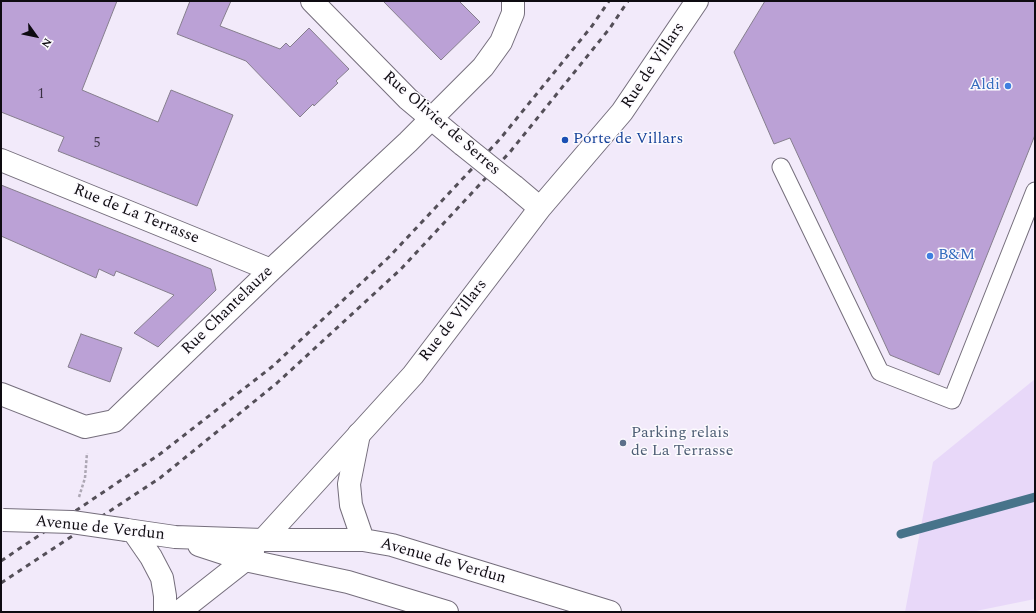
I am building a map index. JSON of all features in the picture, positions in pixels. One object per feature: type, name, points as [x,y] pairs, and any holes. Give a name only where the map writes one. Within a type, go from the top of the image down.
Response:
[{"type":"street","name":"Rue Olivier de Serres","points":[[312,1],[408,99],[540,208]]},
{"type":"street","name":"Rue Chantelauze","points":[[1,394],[86,427],[114,421],[270,270],[408,142],[483,67],[501,42],[513,13],[513,1]]},
{"type":"street","name":"Rue de Villars","points":[[179,612],[245,560],[413,375],[540,208],[622,112],[697,1]]},
{"type":"street","name":"Rue de La Terrasse","points":[[1,160],[270,270]]},
{"type":"street","points":[[359,434],[349,484],[351,505],[363,540]]},
{"type":"street","name":"Avenue de Verdun","points":[[2,520],[72,522],[176,537],[263,540],[363,540],[392,545],[610,612]]},
{"type":"street","points":[[130,531],[151,557],[162,578],[165,596],[165,612]]},
{"type":"street","name":"Avenue de Verdun","points":[[176,537],[245,560],[348,582],[447,612]]},
{"type":"lane","points":[[781,167],[880,372],[952,400],[1035,192]]},
{"type":"path","points":[[85,478],[86,453]]},
{"type":"shaded area","points":[[1035,379],[1035,599],[971,612],[905,612],[933,462]]},
{"type":"building","points":[[1,1],[117,1],[82,90],[158,122],[171,90],[233,115],[197,206],[58,151],[64,137],[1,112]]},
{"type":"building","points":[[190,1],[231,1],[220,26],[280,49],[286,43],[290,47],[309,28],[349,69],[336,81],[338,83],[300,117],[246,61],[177,34]]},
{"type":"building","points":[[383,1],[459,1],[480,22],[441,60]]},
{"type":"building","points":[[765,1],[1035,1],[1035,135],[939,375],[890,355],[790,138],[774,144],[734,52]]},
{"type":"building","points":[[1,185],[211,269],[216,290],[158,347],[134,333],[174,295],[116,271],[114,276],[99,269],[96,278],[1,236]]},
{"type":"building","points":[[81,334],[122,348],[110,382],[68,367]]},
{"type":"waterway","points":[[901,534],[1035,497]]},
{"type":"railway","points":[[1,561],[160,454],[273,366],[389,257],[500,139],[592,26],[609,1]]},
{"type":"railway","points":[[1,583],[160,478],[277,383],[401,269],[510,152],[610,28],[628,1]]},
{"type":"place","name":"Aldi","points":[[1008,86]]},
{"type":"place","name":"Porte de Villars","points":[[565,140]]},
{"type":"place","name":"B&M","points":[[930,256]]},
{"type":"place","name":"Parking relais de La Terrasse","points":[[623,443]]}]
